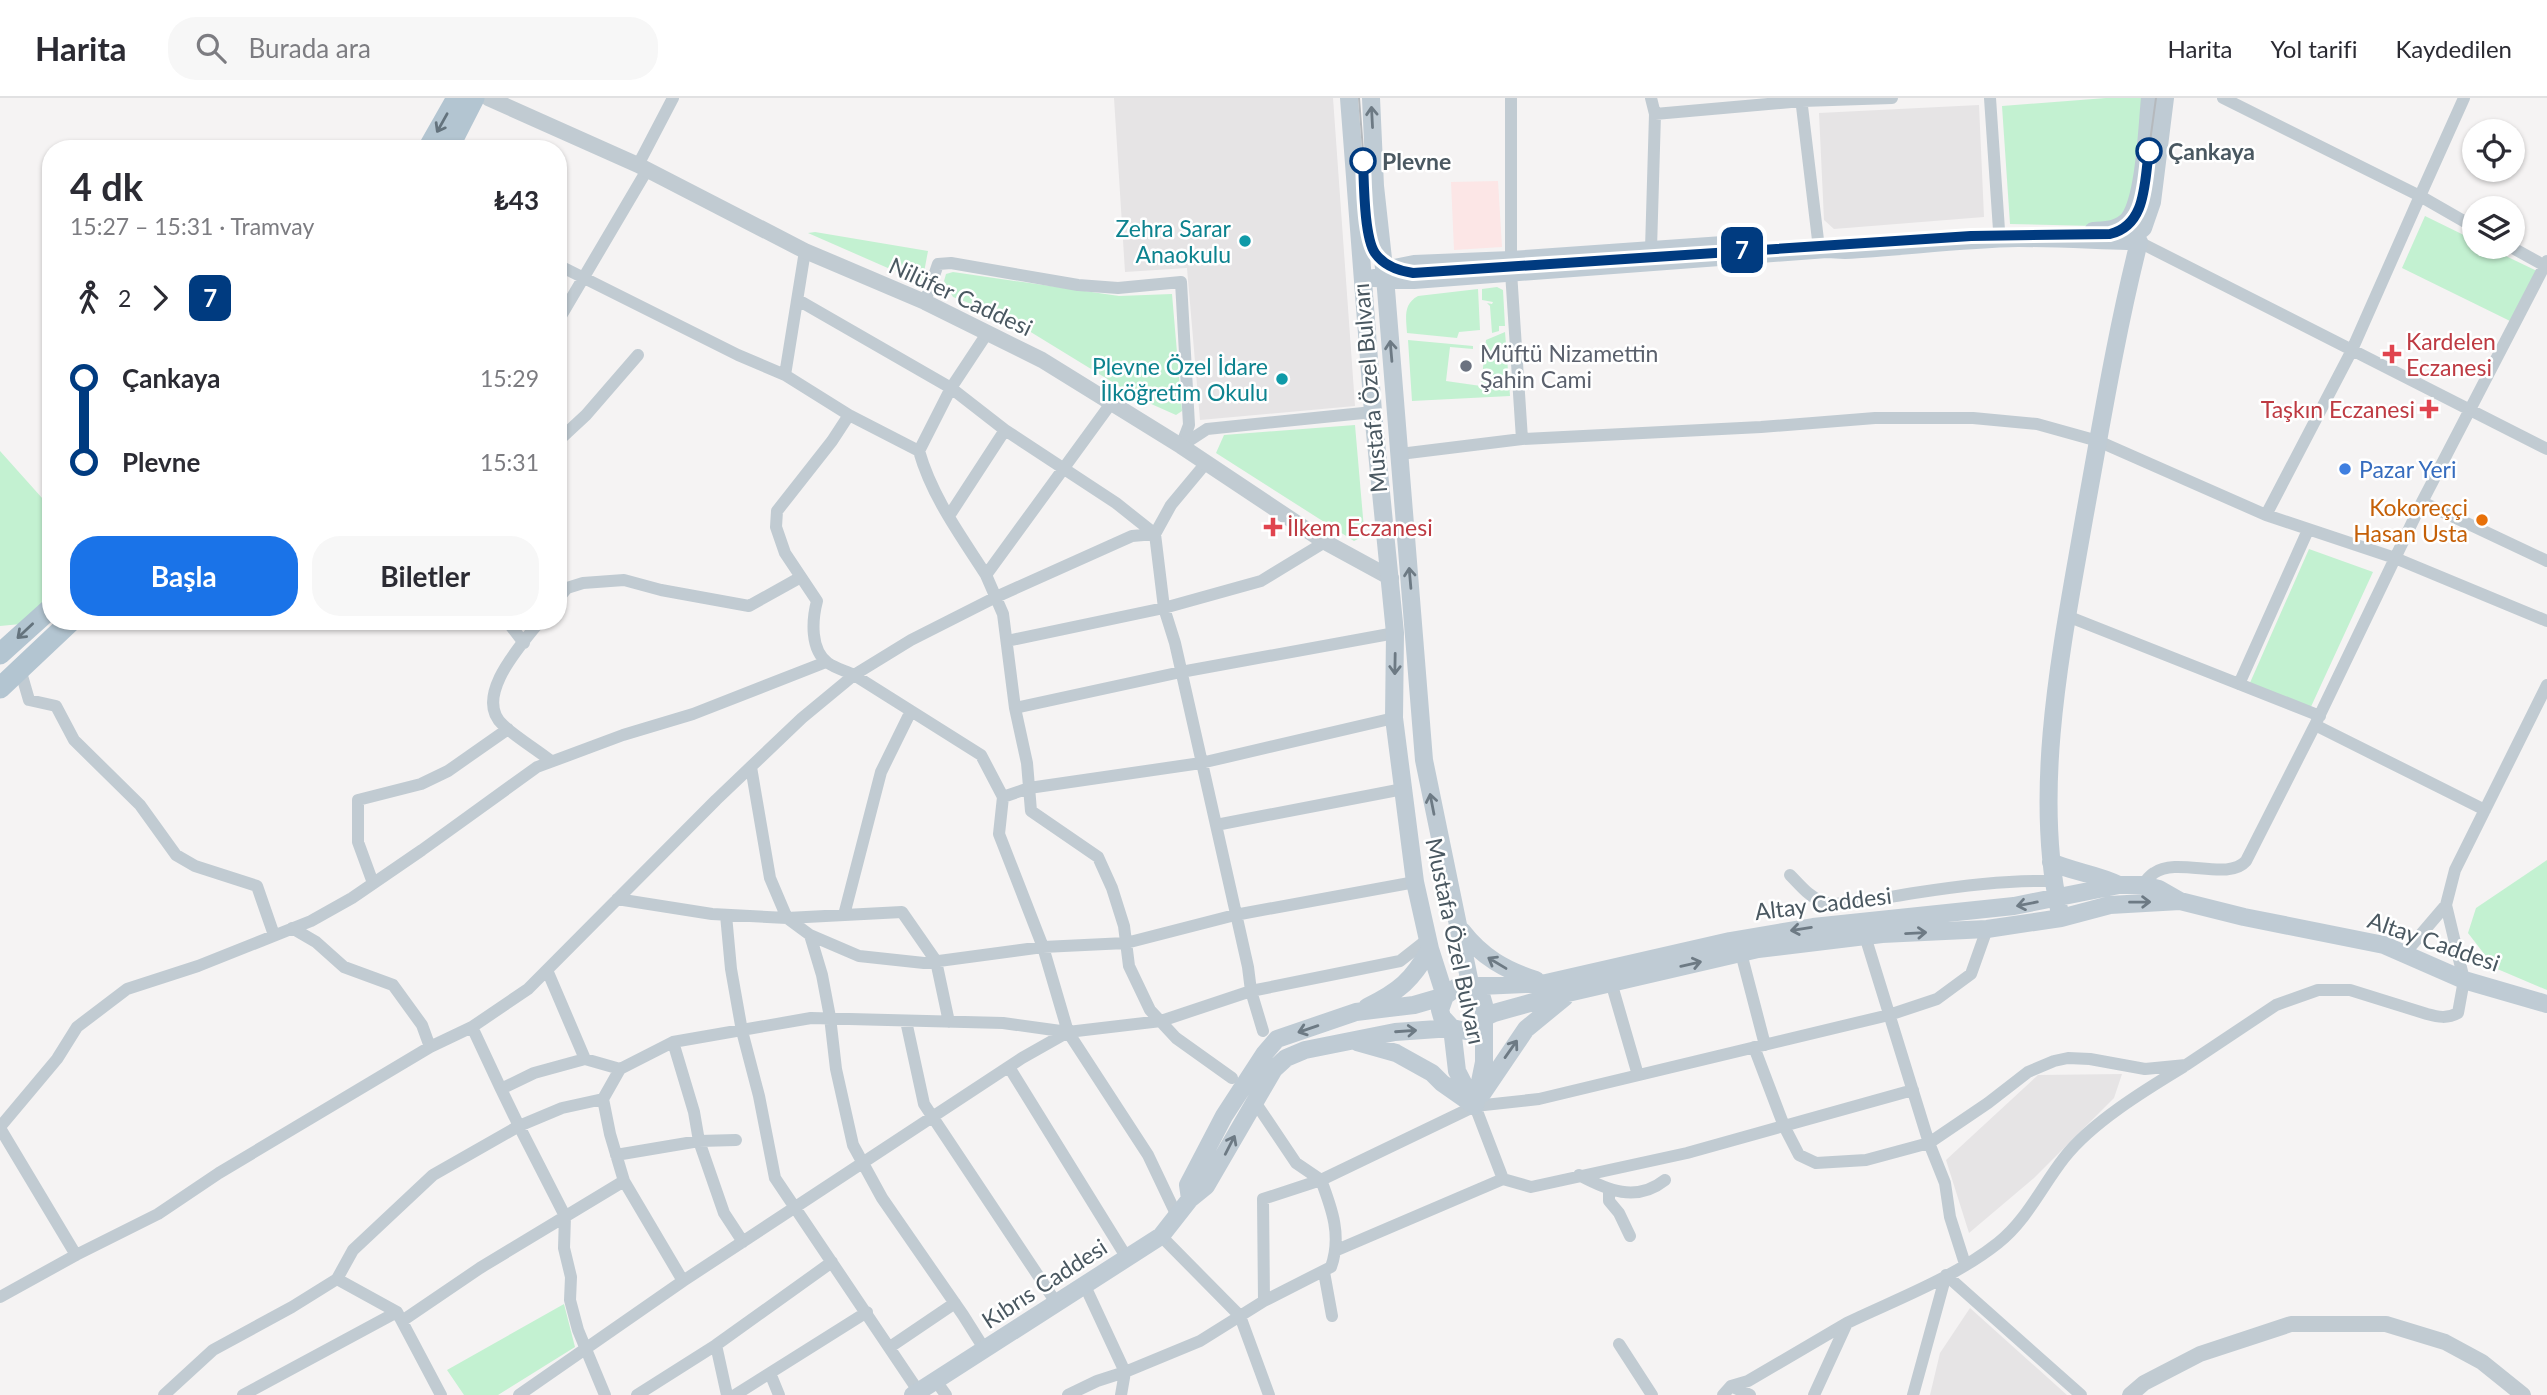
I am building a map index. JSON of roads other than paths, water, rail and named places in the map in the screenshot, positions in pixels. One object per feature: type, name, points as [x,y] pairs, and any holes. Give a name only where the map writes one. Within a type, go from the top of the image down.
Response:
[{"type":"main road","points":[[433,140],[457,98]]},
{"type":"main road","points":[[453,140],[474,98]]},
{"type":"main road","name":"Mustafa Özel Bulvarı","points":[[1349,98],[1373,412],[1395,633],[1394,718],[1416,882],[1429,944],[1445,996],[1440,1010],[1442,1017],[1452,1028],[1457,1071],[1475,1107]]},
{"type":"main road","name":"Mustafa Özel Bulvarı","points":[[1371,98],[1375,186],[1385,277],[1424,760],[1471,988],[1482,998],[1485,1011],[1484,1062],[1475,1107]]},
{"type":"main road","points":[[2061,918],[2051,862],[2051,747],[2067,616],[2132,234],[2130,218],[2137,200],[2150,98]]},
{"type":"main road","points":[[1364,279],[1385,277],[1394,268],[1404,265],[1511,266],[1845,250],[2020,238],[2127,241],[2132,234],[2143,228],[2152,202],[2165,98]]},
{"type":"main road","points":[[1511,266],[1651,248],[1999,230],[2112,230],[2132,234]]},
{"type":"main road","points":[[1,652],[42,616]]},
{"type":"main road","points":[[0,688],[61,630]]},
{"type":"main road","points":[[2051,862],[2078,873],[2104,877],[2119,886]]},
{"type":"main road","name":"Altay Caddesi","points":[[1471,988],[1546,983],[1730,941],[1813,927],[2014,906],[2055,890],[2142,886],[2159,889],[2180,901],[2244,917],[2384,945],[2464,981],[2547,1004]]},
{"type":"main road","name":"Altay Caddesi","points":[[1483,1018],[1570,992],[1741,953],[1865,936],[1987,929],[2061,918],[2110,905],[2180,901]]},
{"type":"main road","points":[[1458,926],[1475,949],[1492,961],[1513,973],[1546,983]]},
{"type":"main road","points":[[1356,1012],[1384,999],[1413,977],[1429,944]]},
{"type":"main road","points":[[1445,996],[1457,987],[1471,988]]},
{"type":"main road","points":[[1352,1040],[1396,1053],[1432,1073],[1475,1107],[1496,1070],[1526,1029],[1570,992]]},
{"type":"main road","name":"Kıbrıs Caddesi","points":[[1190,1199],[1188,1185],[1224,1116],[1265,1053],[1277,1040],[1356,1012],[1414,1005],[1445,996]]},
{"type":"main road","points":[[1452,1028],[1466,1031],[1483,1018]]},
{"type":"main road","name":"Kıbrıs Caddesi","points":[[916,1393],[941,1388],[985,1350],[1161,1236],[1190,1199],[1206,1186],[1264,1083],[1286,1058],[1305,1050],[1395,1032],[1452,1028]]},
{"type":"street","name":"Nilüfer Caddesi","points":[[488,98],[643,167],[804,251],[925,302],[1042,360],[1181,446],[1325,542],[1391,578]]},
{"type":"street","points":[[567,305],[643,167],[673,98]]},
{"type":"street","points":[[1511,98],[1511,266],[1522,439]]},
{"type":"street","points":[[1651,98],[1655,114],[1651,248]]},
{"type":"street","points":[[1655,114],[1802,100],[1892,98]]},
{"type":"street","points":[[1990,98],[1999,230]]},
{"type":"street","points":[[2223,98],[2420,196],[2462,220]]},
{"type":"street","points":[[2266,515],[2351,352],[2464,98]]},
{"type":"street","points":[[1802,100],[1818,240]]},
{"type":"street","points":[[2132,234],[2351,352],[2547,449]]},
{"type":"street","points":[[785,375],[804,251]]},
{"type":"street","points":[[2142,886],[2160,869],[2228,869],[2242,865],[2317,720],[2422,502],[2546,264],[2525,254]]},
{"type":"street","points":[[925,302],[938,264],[951,263],[1078,285],[1118,288],[1181,282],[1189,425],[1181,446]]},
{"type":"street","points":[[567,270],[738,355],[785,375],[849,415],[919,452]]},
{"type":"street","points":[[798,300],[951,388],[1005,430],[1066,468],[1155,534]]},
{"type":"street","points":[[988,332],[951,388],[919,452],[925,473],[986,575],[1003,614],[1015,708],[1025,750],[1031,811],[1098,857],[1112,888],[1124,926],[1129,966],[1150,1010],[1176,1038],[1232,1078]]},
{"type":"street","points":[[567,433],[586,415],[638,355]]},
{"type":"street","points":[[986,575],[1112,402]]},
{"type":"street","points":[[1181,446],[1207,429],[1373,412]]},
{"type":"street","points":[[849,415],[832,442],[777,511],[776,527],[785,553],[817,601],[812,621],[815,642],[826,662],[854,675],[981,754],[1003,797],[999,834],[1043,947],[1068,1031],[1148,1155],[1177,1216]]},
{"type":"street","points":[[1400,454],[1522,439],[1928,417],[2037,424],[2098,441],[2266,515],[2395,558],[2547,621]]},
{"type":"street","points":[[949,516],[1005,430]]},
{"type":"street","points":[[1206,463],[1171,505],[1155,534],[1164,608],[1216,825],[1251,991],[1263,1031]]},
{"type":"street","points":[[2422,502],[2547,561]]},
{"type":"street","points":[[2239,684],[2308,530]]},
{"type":"street","points":[[0,1297],[158,1214],[219,1173],[430,1047],[471,1027],[528,989],[751,767],[802,718],[854,675],[911,640],[996,597],[1132,536],[1155,534]]},
{"type":"street","points":[[1007,641],[1164,608],[1261,581],[1325,542]]},
{"type":"street","points":[[567,588],[583,583],[624,580],[661,590],[749,606],[801,577]]},
{"type":"street","points":[[2067,616],[2239,684],[2317,720],[2485,810]]},
{"type":"street","points":[[514,630],[524,643]]},
{"type":"street","points":[[533,630],[499,678],[493,694],[494,708],[501,724],[551,761]]},
{"type":"street","points":[[1015,708],[1181,672],[1395,633]]},
{"type":"street","points":[[76,1255],[0,1127],[57,1059],[77,1027],[103,1006],[127,989],[198,966],[311,921],[373,883],[537,767],[623,735],[693,714],[826,662]]},
{"type":"street","points":[[20,669],[29,700],[57,706],[75,740],[140,805],[176,855],[195,866],[257,886],[274,935]]},
{"type":"street","points":[[2405,953],[2446,905],[2455,870],[2547,685]]},
{"type":"street","points":[[844,915],[881,772],[911,711]]},
{"type":"street","points":[[1003,797],[1029,788],[1201,763],[1394,718]]},
{"type":"street","points":[[373,883],[358,842],[358,800],[421,784],[448,771],[508,729]]},
{"type":"street","points":[[751,767],[770,878],[787,918],[810,935],[859,956],[924,963],[1043,947],[1126,943],[1236,915],[1416,882]]},
{"type":"street","points":[[1216,825],[1403,789]]},
{"type":"street","points":[[1790,875],[1808,894],[1824,902],[1842,903],[2002,882],[2055,890]]},
{"type":"street","points":[[617,899],[726,915],[787,918],[902,912],[936,961],[949,1022]]},
{"type":"street","points":[[1727,1391],[1847,1323],[1946,1275],[1998,1242],[2020,1221],[2065,1156],[2090,1132],[2138,1094],[2276,1005],[2318,990],[2350,989],[2440,1017],[2458,1013],[2464,981],[2446,905]]},
{"type":"street","points":[[726,915],[731,969],[742,1031],[759,1096],[775,1178],[890,1347],[916,1393]]},
{"type":"street","points":[[292,928],[316,942],[344,967],[393,985],[422,1024],[430,1047]]},
{"type":"street","points":[[1264,1301],[1263,1199],[1321,1180],[1475,1107],[1539,1100],[1889,1015],[1937,999],[1970,974],[1987,929]]},
{"type":"street","points":[[810,935],[822,975],[838,1082],[853,1145],[882,1198],[985,1350]]},
{"type":"street","points":[[1865,936],[1929,1143],[1945,1184],[1950,1217],[1965,1264]]},
{"type":"street","points":[[683,1281],[624,1181],[604,1100],[620,1069],[673,1042],[830,1017],[1003,1023],[1068,1031],[1161,1021],[1251,991],[1400,961],[1429,944]]},
{"type":"street","points":[[1741,953],[1760,1046],[1784,1126],[1799,1155],[1816,1163],[1866,1160],[1929,1143],[1989,1103],[2028,1072],[2054,1061],[2068,1058],[2090,1059],[2145,1069],[2186,1065]]},
{"type":"street","points":[[547,970],[586,1059]]},
{"type":"street","points":[[1611,982],[1638,1075]]},
{"type":"street","points":[[906,1021],[924,1104],[1057,1304]]},
{"type":"street","points":[[471,1027],[565,1216],[564,1248],[571,1277],[570,1300],[585,1350],[605,1395]]},
{"type":"street","points":[[519,1395],[683,1281],[1068,1031]]},
{"type":"street","points":[[673,1042],[694,1112],[699,1141],[724,1213],[743,1242]]},
{"type":"street","points":[[501,1088],[534,1073],[586,1059],[620,1069]]},
{"type":"street","points":[[1009,1067],[1127,1258]]},
{"type":"street","points":[[1337,1250],[1503,1179],[1531,1187],[1687,1153],[1913,1090]]},
{"type":"street","points":[[164,1395],[179,1390],[213,1350],[337,1279],[353,1250],[433,1175],[520,1126],[562,1108],[604,1100]]},
{"type":"street","points":[[1068,1395],[1200,1341],[1264,1301],[1331,1267],[1337,1250],[1332,1212],[1321,1180],[1296,1163],[1255,1102]]},
{"type":"street","points":[[1475,1107],[1503,1179]]},
{"type":"street","points":[[616,1155],[699,1141],[736,1140]]},
{"type":"street","points":[[1579,1175],[1609,1191],[1627,1193],[1654,1188],[1665,1180]]},
{"type":"street","points":[[243,1395],[399,1317],[624,1181]]},
{"type":"street","points":[[1609,1191],[1609,1201],[1619,1213],[1630,1236]]},
{"type":"street","points":[[1161,1236],[1240,1316],[1269,1395]]},
{"type":"street","points":[[638,1395],[716,1345],[832,1262]]},
{"type":"street","points":[[1324,1272],[1332,1315]]},
{"type":"street","points":[[1913,1395],[1946,1275]]},
{"type":"street","points":[[1946,1275],[2081,1395]]},
{"type":"street","points":[[337,1279],[399,1317],[441,1395]]},
{"type":"street","points":[[1085,1286],[1125,1372],[1121,1395]]},
{"type":"street","points":[[890,1347],[955,1303]]},
{"type":"street","points":[[735,1395],[867,1312]]},
{"type":"street","points":[[1814,1395],[1847,1323]]},
{"type":"street","points":[[2130,1395],[2144,1383],[2200,1354],[2291,1324],[2386,1324],[2445,1342],[2482,1362],[2523,1395]]},
{"type":"street","points":[[1619,1344],[1652,1395]]},
{"type":"street","points":[[716,1345],[727,1395]]},
{"type":"street","points":[[770,1373],[779,1395]]},
{"type":"street","points":[[1727,1391],[1750,1395]]},
{"type":"tram line","points":[[1359,98],[1370,242],[1377,255],[1387,264],[1413,273],[1971,236],[2110,234],[2127,226],[2141,207],[2156,98]]},
{"type":"tram line","name":"7","points":[[1363,161],[1370,242],[1383,262],[1401,271],[1413,273],[1971,236],[2110,234],[2127,226],[2141,207],[2149,151]]},
{"type":"place","name":"Çankaya","points":[[2149,151]]},
{"type":"place","name":"Plevne","points":[[1363,161]]},
{"type":"place","name":"Zehra Sarar Anaokulu","points":[[1245,241]]},
{"type":"place","name":"Kardelen Eczanesi","points":[[2392,354]]},
{"type":"place","name":"Müftü Nizamettin Şahin Cami","points":[[1466,366]]},
{"type":"place","name":"Plevne Özel İdare İlköğretim Okulu","points":[[1282,379]]},
{"type":"place","name":"Taşkın Eczanesi","points":[[2429,409]]},
{"type":"place","name":"Pazar Yeri","points":[[2345,469]]},
{"type":"place","name":"Kokoreççi Hasan Usta","points":[[2482,520]]},
{"type":"place","name":"İlkem Eczanesi","points":[[1273,527]]}]
